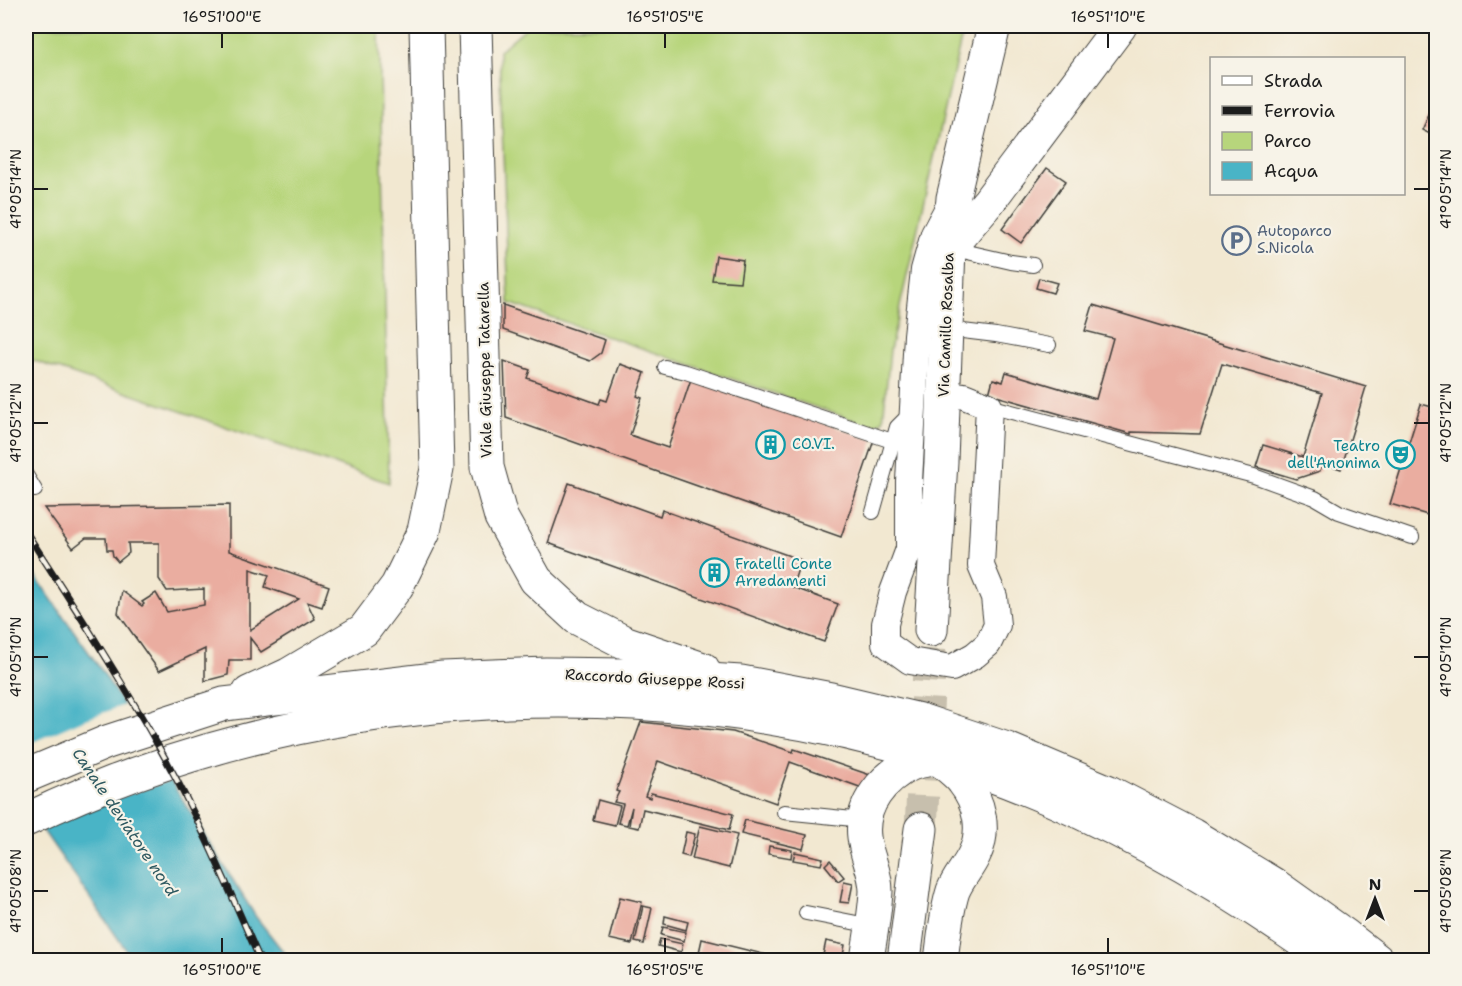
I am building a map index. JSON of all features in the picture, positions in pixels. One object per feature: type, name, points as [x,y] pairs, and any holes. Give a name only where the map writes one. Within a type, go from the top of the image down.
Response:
[{"type":"main road","points":[[224,704],[288,675],[364,630],[396,586],[424,531],[437,469],[426,26]]},
{"type":"main road","name":"Viale Giuseppe Tatarella","points":[[475,26],[488,467],[501,517],[536,579],[577,618],[624,642],[741,682]]},
{"type":"main road","name":"Via Camillo Rosalba","points":[[931,630],[953,198],[994,26]]},
{"type":"main road","points":[[949,248],[989,201],[1120,26]]},
{"type":"main road","name":"Raccordo Giuseppe Rossi","points":[[26,776],[107,742],[224,704],[443,678],[558,674],[628,675],[741,682],[831,699],[920,720],[1006,749],[1109,792],[1192,835],[1273,884],[1377,960]]},
{"type":"main road","points":[[26,820],[104,786],[194,754],[323,723],[407,711],[481,704],[558,701],[653,704],[736,712],[871,739],[938,758],[1017,786],[1082,814],[1157,851],[1223,890],[1328,960]]},
{"type":"main road","points":[[867,960],[876,891],[863,820],[876,792],[892,776],[912,764],[938,758]]},
{"type":"main road","points":[[938,758],[963,780],[972,794],[979,811],[981,825],[980,841],[975,854],[959,877],[953,892],[941,960]]},
{"type":"main road","points":[[904,960],[921,829]]},
{"type":"street","points":[[944,393],[964,396],[989,406],[981,566],[994,597],[997,625],[988,644],[975,656],[952,668],[910,661],[885,643],[885,624],[909,549],[912,411],[924,270],[934,234],[953,198]]},
{"type":"lane","points":[[949,248],[1011,262],[1033,264]]},
{"type":"lane","points":[[946,329],[996,334],[1049,345]]},
{"type":"lane","points":[[664,367],[686,372],[892,441]]},
{"type":"lane","points":[[989,406],[1254,476],[1315,498],[1339,512],[1412,537]]},
{"type":"lane","points":[[873,512],[897,427],[912,411]]},
{"type":"lane","points":[[26,475],[35,490]]},
{"type":"lane","points":[[784,812],[863,820]]},
{"type":"lane","points":[[806,913],[872,926]]},
{"type":"green space","points":[[26,26],[379,26],[389,483],[26,358]]},
{"type":"green space","points":[[528,26],[964,26],[890,350],[883,421],[871,426],[509,303],[499,51]]},
{"type":"water","name":"Canale deviatore nord","points":[[26,563],[104,674],[256,917],[290,960],[133,960],[26,806]]},
{"type":"pier","points":[[127,704],[174,779],[101,803],[26,811],[26,745]]},
{"type":"building","points":[[1436,100],[1436,137],[1422,130]]},
{"type":"building","points":[[1047,168],[1066,181],[1021,243],[1002,229]]},
{"type":"building","points":[[716,256],[743,260],[740,282],[712,280]]},
{"type":"building","points":[[1039,278],[1057,283],[1053,293],[1036,288]]},
{"type":"building","points":[[503,305],[605,340],[601,353],[590,361],[503,330]]},
{"type":"building","points":[[1093,305],[1366,387],[1341,469],[1323,463],[1320,471],[1296,479],[1256,467],[1263,445],[1303,457],[1322,393],[1222,364],[1200,434],[1131,432],[1131,434],[989,394],[993,379],[1003,382],[1006,372],[1096,399],[1113,338],[1085,331]]},
{"type":"building","points":[[504,361],[530,370],[527,378],[599,404],[601,399],[607,401],[620,364],[645,373],[637,396],[642,398],[630,435],[668,448],[691,379],[874,440],[841,537],[506,418]]},
{"type":"building","points":[[1421,404],[1436,408],[1436,498],[1431,516],[1390,504]]},
{"type":"building","name":"Fratelli Conte Arredamenti","points":[[569,483],[660,516],[662,510],[801,560],[792,587],[838,604],[824,642],[548,543]]},
{"type":"building","points":[[229,505],[229,551],[329,586],[322,607],[307,602],[315,619],[261,652],[250,638],[250,660],[229,660],[228,675],[205,681],[205,649],[159,671],[118,613],[122,591],[142,606],[144,604],[142,602],[156,593],[167,612],[204,605],[204,589],[167,591],[159,579],[159,543],[128,543],[129,553],[118,562],[112,550],[107,550],[106,538],[86,538],[73,548],[44,508]],"holes":[[[250,569],[269,575],[265,587],[299,599],[250,630]]]},
{"type":"building","points":[[641,722],[733,732],[793,752],[794,749],[873,776],[868,790],[790,762],[776,803],[658,761],[645,796],[650,798],[651,793],[733,814],[729,830],[643,809],[639,828],[629,826],[632,807],[627,825],[618,823],[623,804],[614,802]]},
{"type":"building","points":[[598,800],[620,806],[615,825],[593,820]]},
{"type":"building","points":[[745,820],[807,835],[803,849],[741,834]]},
{"type":"building","points":[[700,826],[737,835],[729,868],[692,859]]},
{"type":"building","points":[[686,832],[695,834],[689,857],[681,855]]},
{"type":"building","points":[[769,846],[792,850],[791,858],[768,854]]},
{"type":"building","points":[[795,852],[823,858],[821,865],[793,860]]},
{"type":"building","points":[[830,860],[844,877],[838,881],[825,865]]},
{"type":"building","points":[[844,881],[853,883],[849,903],[840,902]]},
{"type":"building","points":[[620,897],[642,902],[632,944],[609,939]]},
{"type":"building","points":[[643,906],[652,908],[644,944],[635,942]]},
{"type":"building","points":[[665,916],[688,922],[686,930],[664,924]]},
{"type":"building","points":[[663,927],[686,932],[684,941],[661,935]]},
{"type":"building","points":[[660,939],[683,944],[681,952],[658,946]]},
{"type":"building","points":[[702,939],[787,960],[714,960],[698,957]]},
{"type":"building","points":[[826,941],[845,945],[842,960],[822,960]]},
{"type":"tunnel","points":[[921,829],[931,630]]},
{"type":"railway","points":[[26,532],[80,615],[165,758],[203,833],[260,960]]},
{"type":"place","name":"Autoparco S.Nicola","points":[[1236,240]]},
{"type":"place","name":"CO.VI.","points":[[771,444]]},
{"type":"place","name":"Teatro dell'Anonima","points":[[1401,455]]},
{"type":"place","name":"Fratelli Conte Arredamenti","points":[[714,573]]}]
